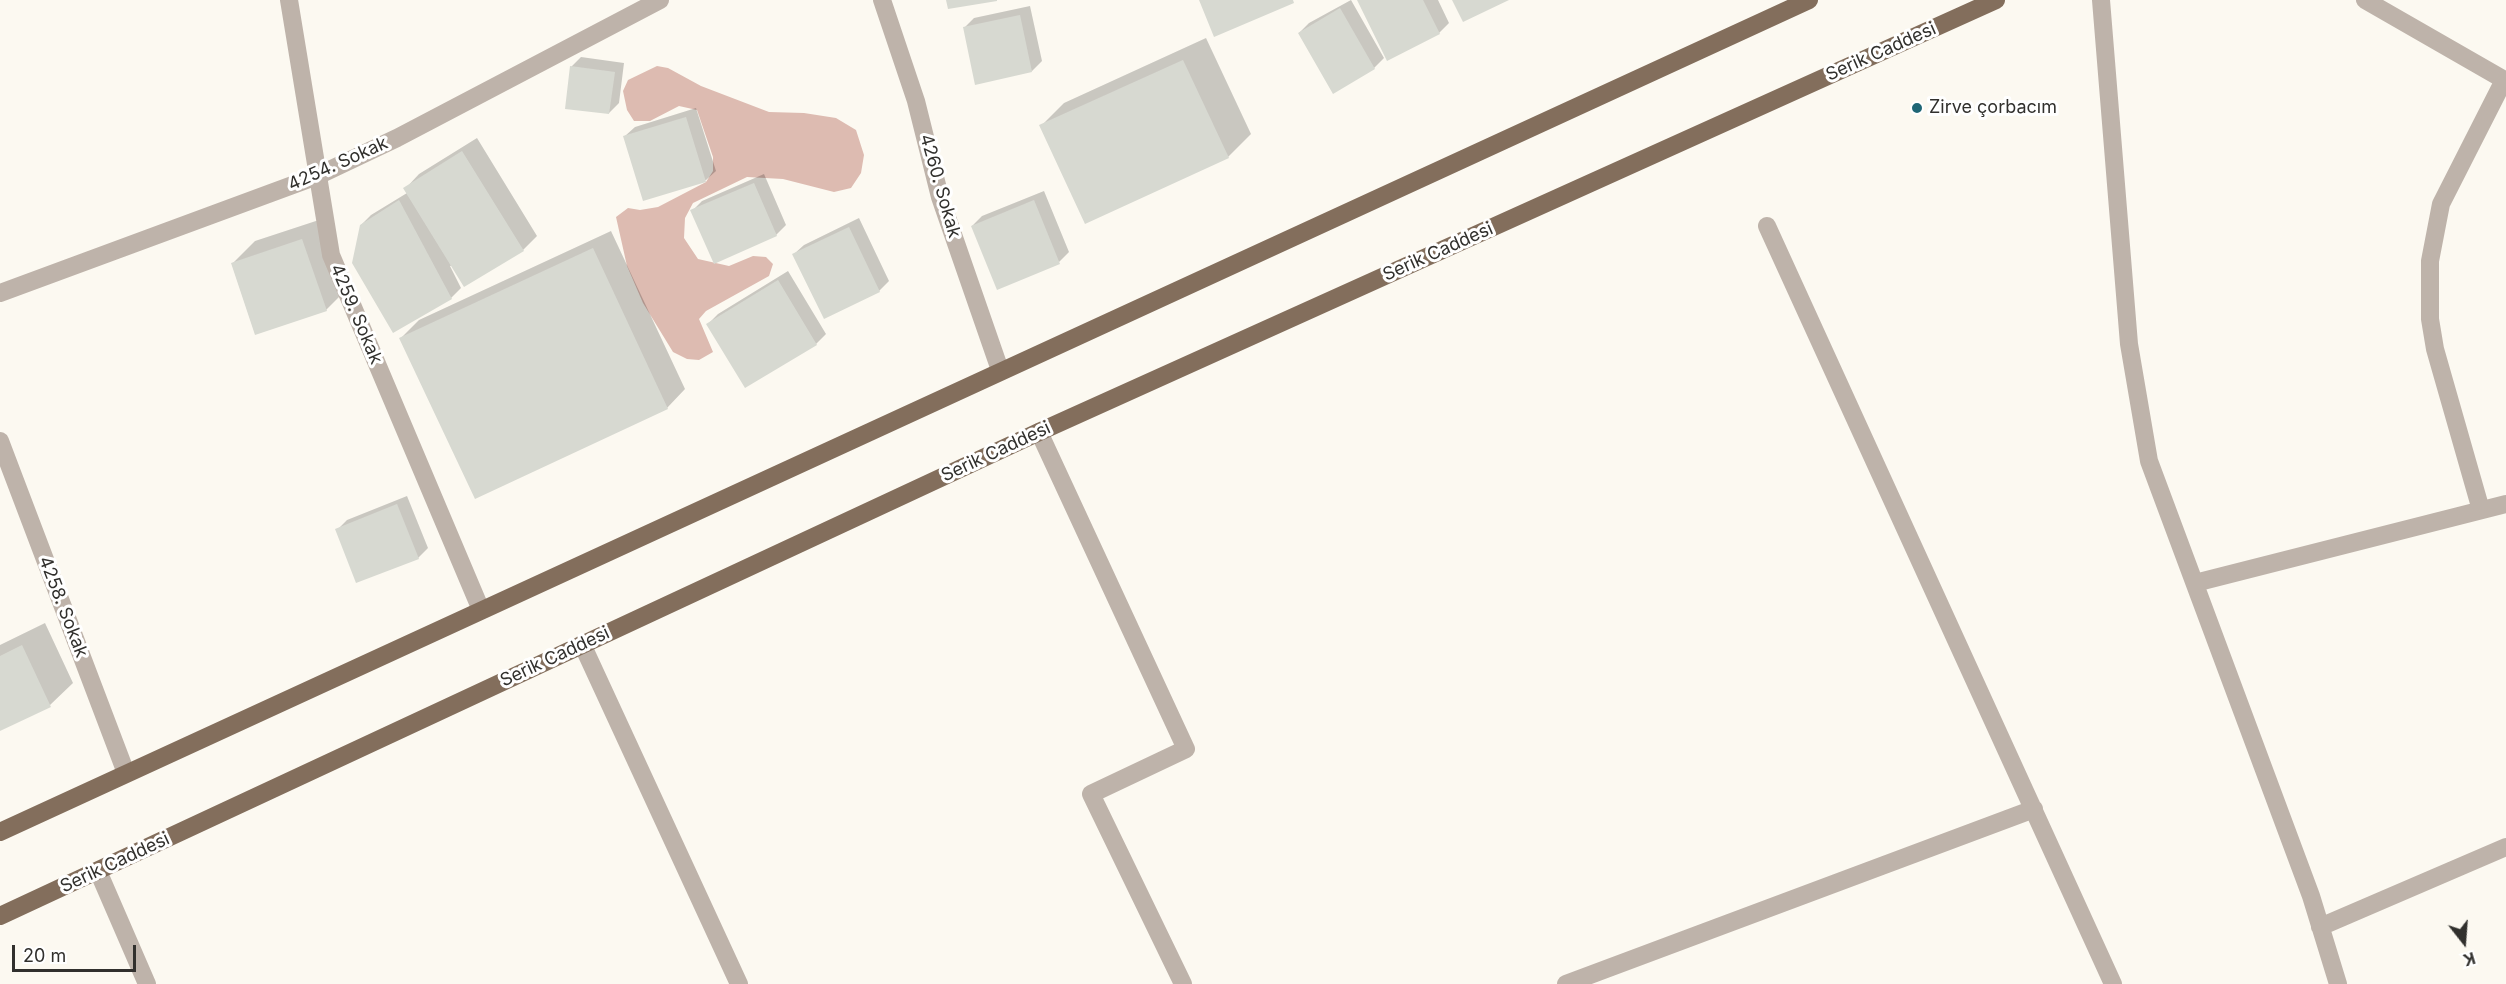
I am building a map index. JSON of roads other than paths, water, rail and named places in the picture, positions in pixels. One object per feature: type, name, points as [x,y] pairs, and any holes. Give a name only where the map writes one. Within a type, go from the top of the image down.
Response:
[{"type":"highway","points":[[0,832],[1000,370],[1809,0]]},
{"type":"highway","name":"Serik Caddesi","points":[[0,916],[1039,432],[1996,0]]},
{"type":"street","name":"4259. Sokak","points":[[289,0],[331,255],[481,610]]},
{"type":"street","name":"4254. Sokak","points":[[0,293],[317,176],[397,138],[660,0]]},
{"type":"street","name":"4260. Sokak","points":[[882,0],[916,101],[940,197],[1000,370]]},
{"type":"street","points":[[2101,0],[2129,344],[2150,461],[2320,927],[2338,984]]},
{"type":"street","points":[[2365,0],[2505,80],[2441,204],[2430,261],[2430,319],[2435,349],[2481,510]]},
{"type":"street","points":[[1767,226],[2114,984]]},
{"type":"street","points":[[1039,432],[1186,749],[1091,794],[1183,984]]},
{"type":"street","name":"4258. Sokak","points":[[0,441],[126,773]]},
{"type":"street","points":[[2195,583],[2506,504]]},
{"type":"street","points":[[582,644],[739,984]]},
{"type":"street","points":[[1566,984],[2034,809]]},
{"type":"street","points":[[2320,927],[2506,848]]},
{"type":"street","points":[[98,871],[147,984]]},
{"type":"place","name":"Zirve çorbacım","points":[[1917,108]]}]
